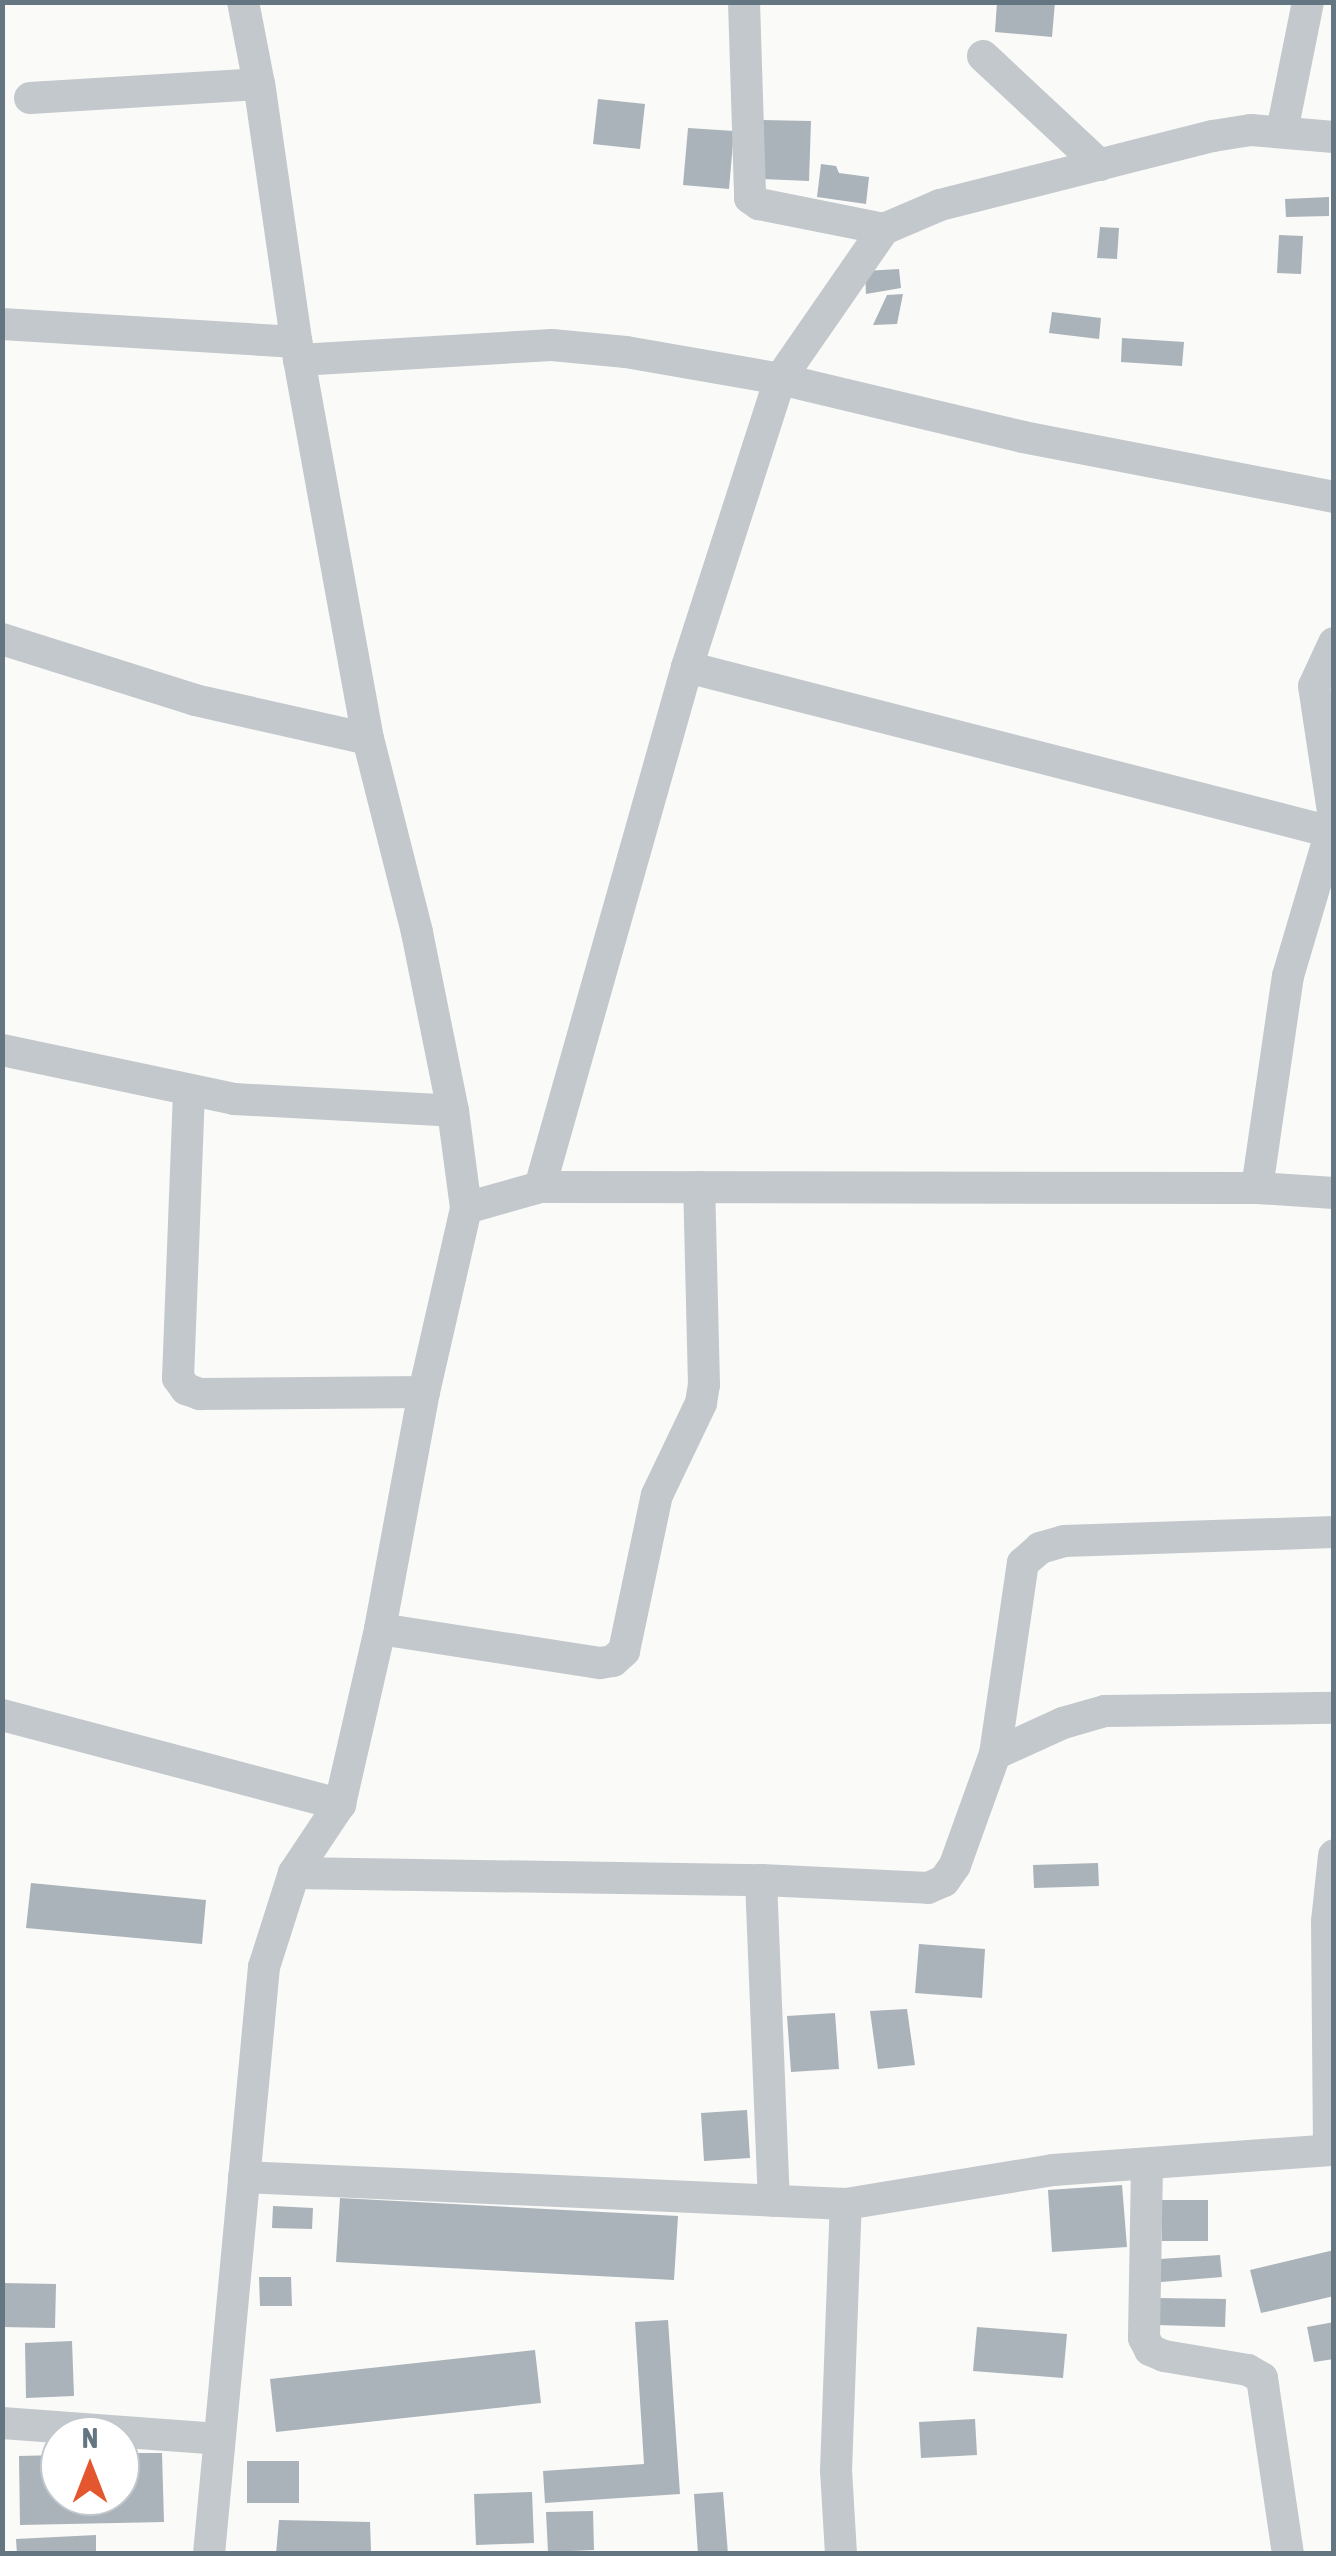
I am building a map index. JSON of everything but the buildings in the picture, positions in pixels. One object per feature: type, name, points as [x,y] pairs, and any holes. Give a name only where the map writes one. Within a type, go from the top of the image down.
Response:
[{"type":"street","points":[[209,2554],[264,1967],[294,1873],[340,1804],[380,1629],[424,1392],[466,1208],[453,1111],[417,932],[368,739],[298,351],[260,84],[243,2]]},
{"type":"street","points":[[744,2],[750,198],[760,204],[884,229]]},
{"type":"street","points":[[1282,132],[1308,2]]},
{"type":"street","points":[[984,56],[1100,164]]},
{"type":"street","points":[[30,98],[260,84]]},
{"type":"street","points":[[540,1187],[687,668],[780,379],[884,229],[940,205],[1214,136],[1282,132],[1334,138]]},
{"type":"street","points":[[2,324],[298,351],[552,346],[626,352],[780,379],[1023,437],[1334,497]]},
{"type":"street","points":[[2,639],[195,700],[368,739]]},
{"type":"street","points":[[1258,1188],[1288,976],[1332,822],[1314,686],[1334,642]]},
{"type":"street","points":[[687,668],[1320,829],[1332,822]]},
{"type":"street","points":[[2,1050],[234,1100],[453,1111]]},
{"type":"street","points":[[188,1092],[178,1378],[186,1389],[200,1394],[424,1392]]},
{"type":"street","points":[[466,1208],[540,1187],[1258,1188],[1334,1193]]},
{"type":"street","points":[[380,1629],[600,1664],[613,1661],[624,1651],[657,1495],[701,1402],[704,1385],[699,1187]]},
{"type":"street","points":[[294,1873],[761,1880],[928,1888],[944,1882],[994,1754],[1023,1563],[1040,1548],[1064,1540],[1334,1532]]},
{"type":"street","points":[[994,1754],[1063,1723],[1105,1711],[1334,1708]]},
{"type":"street","points":[[2,1715],[340,1804]]},
{"type":"street","points":[[244,2178],[846,2204],[1053,2170],[1331,2150],[1327,1922],[1334,1855]]},
{"type":"street","points":[[761,1880],[774,2202]]},
{"type":"street","points":[[1147,2165],[1144,2338],[1150,2350],[1164,2356],[1248,2370],[1262,2378],[1288,2554]]},
{"type":"street","points":[[840,2554],[836,2472],[846,2204]]},
{"type":"street","points":[[2,2424],[218,2439]]}]
